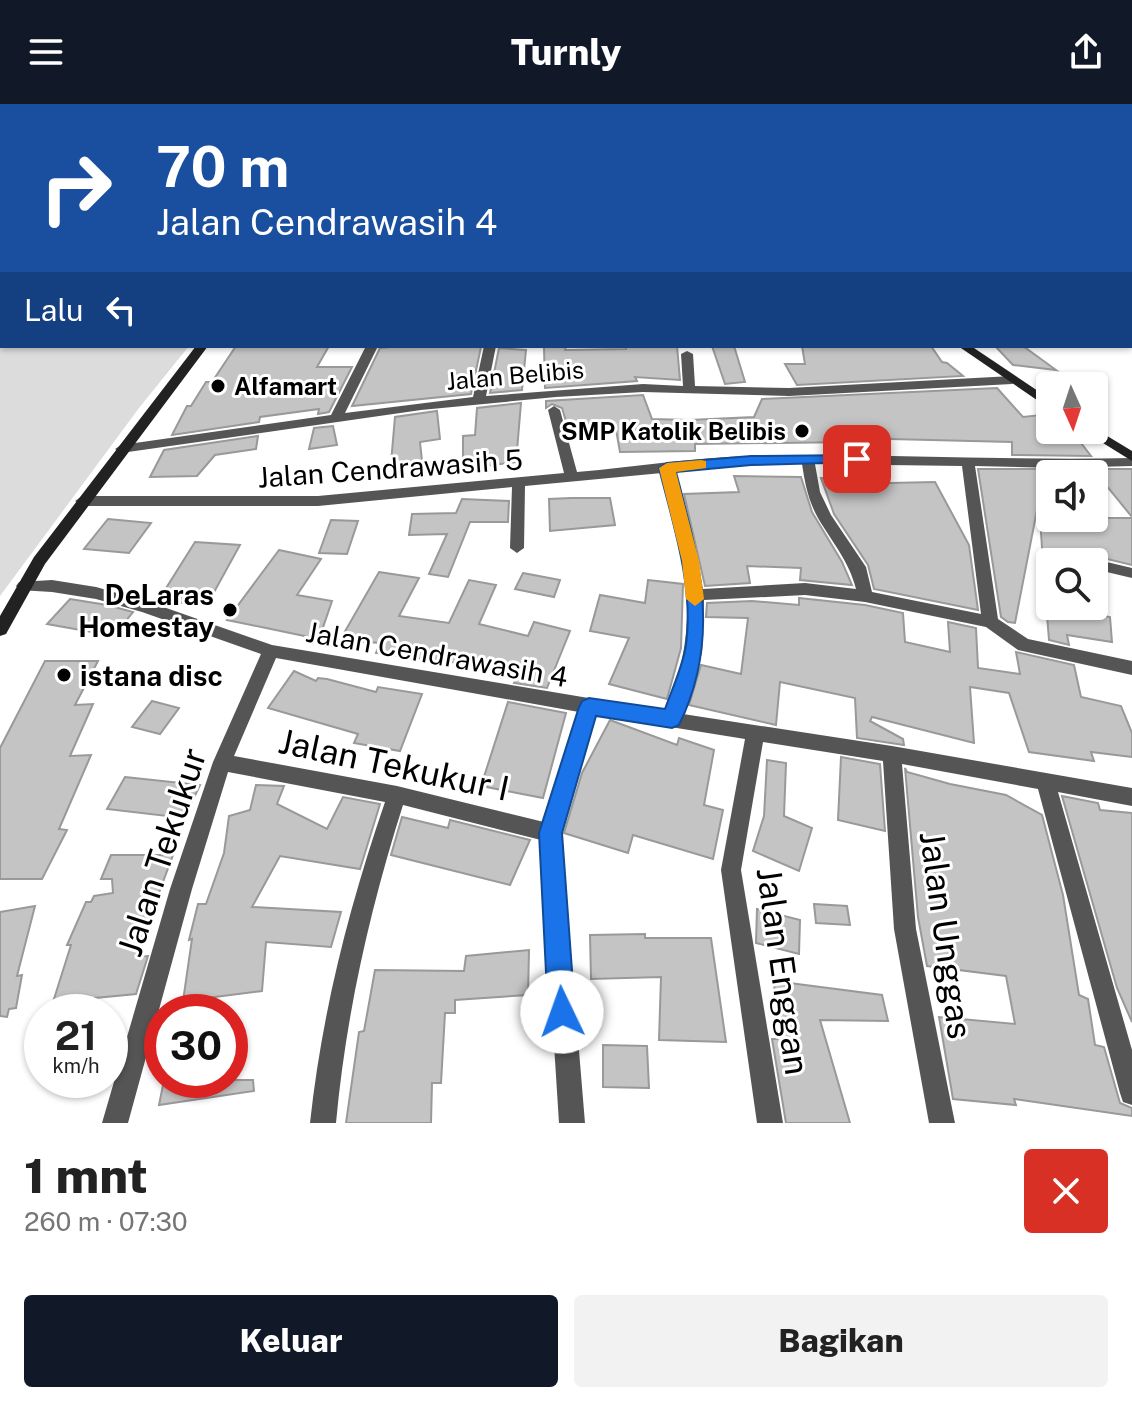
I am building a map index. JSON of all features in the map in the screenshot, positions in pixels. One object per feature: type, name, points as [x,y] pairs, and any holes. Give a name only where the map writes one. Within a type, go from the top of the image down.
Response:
[{"type":"main road","points":[[0,630],[24,586],[82,501],[200,348]]},
{"type":"main road","points":[[967,348],[1036,396]]},
{"type":"main road","points":[[1108,444],[1132,460]]},
{"type":"street","points":[[336,418],[371,348]]},
{"type":"street","points":[[479,399],[490,348]]},
{"type":"street","points":[[687,354],[689,390]]},
{"type":"street","name":"Jalan Belibis","points":[[121,449],[479,399],[614,388],[789,392],[1012,380]]},
{"type":"street","points":[[554,410],[572,477]]},
{"type":"street","points":[[808,459],[813,492],[824,516],[858,567],[865,596]]},
{"type":"street","name":"Jalan Cendrawasih 5","points":[[82,501],[318,501],[667,468],[808,459],[1039,464],[1132,460]]},
{"type":"street","points":[[968,461],[990,622]]},
{"type":"street","points":[[667,468],[688,548],[694,595],[695,646],[672,719]]},
{"type":"street","points":[[517,548],[522,512],[518,483]]},
{"type":"street","points":[[1108,567],[1132,573]]},
{"type":"street","name":"Jalan Cendrawasih 4","points":[[24,586],[61,587],[96,593],[146,607],[271,651],[1132,797]]},
{"type":"street","points":[[694,595],[805,589],[865,596],[990,622],[1024,645],[1132,668]]},
{"type":"street","name":"Jalan Tekukur","points":[[115,1123],[181,889],[222,762],[271,651]]},
{"type":"street","points":[[572,1123],[551,833],[589,707]]},
{"type":"street","name":"Jalan Enggan","points":[[755,734],[731,870],[770,1123]]},
{"type":"street","name":"Jalan Unggas","points":[[892,754],[905,929],[942,1123]]},
{"type":"street","name":"Jalan Tekukur I","points":[[222,762],[397,795],[551,833]]},
{"type":"street","points":[[1045,781],[1132,1093]]},
{"type":"street","points":[[323,1123],[337,1013],[354,931],[397,795]]},
{"type":"shaded area","points":[[0,348],[187,348],[139,408],[0,596]]},
{"type":"building","points":[[235,348],[328,348],[317,367],[352,367],[329,412],[318,414],[319,409],[260,417],[259,422],[172,435],[187,406],[191,406],[206,382],[212,382]]},
{"type":"building","points":[[380,348],[481,348],[471,394],[352,406]]},
{"type":"building","points":[[499,348],[526,350],[522,390],[490,393]]},
{"type":"building","points":[[544,348],[677,348],[680,380],[635,377],[637,381],[545,388]]},
{"type":"building","points":[[713,348],[735,348],[745,382],[725,384]]},
{"type":"building","points":[[802,348],[932,348],[942,362],[963,376],[797,385],[785,364],[805,364]]},
{"type":"building","points":[[997,348],[1026,348],[1056,370],[1013,365]]},
{"type":"building","points":[[997,388],[1023,417],[1036,416],[1036,444],[1082,444],[1091,456],[1012,455],[1012,442],[849,438],[851,442],[695,444],[695,451],[620,452],[615,424],[568,428],[562,408],[552,404],[546,408],[546,401],[643,395],[652,419],[689,420],[754,417],[762,399]]},
{"type":"building","points":[[521,403],[516,462],[463,469],[463,436],[475,435],[477,408]]},
{"type":"building","points":[[437,411],[440,439],[420,442],[422,461],[391,463],[395,417]]},
{"type":"building","points":[[333,426],[337,445],[309,449],[314,428]]},
{"type":"building","points":[[258,436],[256,449],[215,455],[197,476],[150,477],[164,450]]},
{"type":"building","points":[[864,468],[882,468],[889,483],[935,482],[969,545],[978,610],[874,589],[868,565],[834,514],[821,478],[869,479]]},
{"type":"building","points":[[978,469],[1036,469],[1036,515],[1015,623],[1001,617]]},
{"type":"building","points":[[1108,469],[1132,469],[1132,517],[1108,488]]},
{"type":"building","points":[[734,476],[801,477],[812,512],[852,585],[800,580],[801,568],[747,566],[750,583],[705,586],[684,494],[739,492]]},
{"type":"building","points":[[610,498],[615,525],[550,531],[549,499]]},
{"type":"building","points":[[462,499],[509,501],[508,522],[470,522],[448,577],[429,574],[447,534],[409,535],[412,514],[456,513]]},
{"type":"building","points":[[1108,518],[1132,518],[1132,565],[1108,559],[1108,548],[1042,548],[1041,532],[1108,532]]},
{"type":"building","points":[[108,519],[151,523],[129,553],[84,549]]},
{"type":"building","points":[[331,520],[358,521],[347,554],[319,553]]},
{"type":"building","points":[[195,542],[240,545],[207,605],[158,601]]},
{"type":"building","points":[[279,550],[321,559],[297,595],[332,601],[319,639],[227,620]]},
{"type":"building","points":[[379,572],[419,578],[399,616],[449,623],[469,580],[496,585],[479,624],[528,636],[534,622],[570,631],[547,688],[514,683],[517,675],[511,673],[512,670],[475,661],[474,665],[376,653],[380,643],[340,640]]},
{"type":"building","points":[[523,573],[560,580],[554,597],[515,589]]},
{"type":"building","points":[[648,580],[683,584],[681,648],[667,699],[609,684],[629,638],[590,631],[600,595],[645,603]]},
{"type":"building","points":[[799,598],[865,605],[903,613],[905,642],[950,652],[948,622],[976,628],[978,668],[1020,674],[1016,652],[1074,665],[1081,697],[1121,706],[1132,733],[1132,757],[1091,752],[1094,761],[1029,752],[1009,693],[970,687],[974,743],[872,717],[870,721],[903,739],[904,745],[857,738],[855,698],[780,682],[776,725],[689,705],[701,665],[741,674],[748,618],[706,617],[707,603],[752,601],[799,605]]},
{"type":"building","points":[[70,599],[133,612],[114,636],[47,624]]},
{"type":"building","points":[[1110,617],[1112,642],[1067,635],[1069,645],[1049,640],[1047,620],[1108,620]]},
{"type":"building","points":[[45,661],[98,661],[75,705],[93,704],[70,756],[91,755],[59,829],[67,830],[42,879],[0,879],[0,748]]},
{"type":"building","points":[[294,671],[316,681],[318,678],[327,679],[376,692],[378,687],[422,694],[400,751],[354,743],[358,734],[268,708]]},
{"type":"building","points":[[152,701],[179,708],[160,734],[132,727]]},
{"type":"building","points":[[508,702],[566,713],[543,798],[481,786]]},
{"type":"building","points":[[610,720],[677,745],[679,738],[714,750],[704,805],[723,810],[713,859],[633,835],[628,853],[564,833],[582,773]]},
{"type":"building","points":[[841,757],[880,764],[885,831],[838,820]]},
{"type":"building","points":[[767,760],[786,763],[784,816],[812,828],[799,871],[753,851],[764,816]]},
{"type":"building","points":[[905,768],[907,772],[950,784],[1006,795],[1042,815],[1063,895],[1079,995],[1088,999],[1095,1045],[1104,1047],[1120,1103],[1132,1108],[1132,1116],[1014,1099],[1016,1105],[953,1099],[939,1017],[1015,1024],[1006,976],[927,966],[918,917]]},
{"type":"building","points":[[125,777],[200,785],[184,818],[107,809]]},
{"type":"building","points":[[256,785],[284,786],[277,804],[327,829],[343,797],[380,804],[360,869],[280,856],[252,907],[341,912],[331,947],[266,942],[262,991],[184,994],[192,939],[189,940],[198,904],[206,904],[224,853],[229,816],[250,810]]},
{"type":"building","points":[[1062,796],[1098,803],[1100,810],[1132,813],[1132,1022],[1117,988]]},
{"type":"building","points":[[402,817],[448,828],[450,820],[530,840],[510,885],[391,855]]},
{"type":"building","points":[[111,855],[173,855],[135,957],[148,956],[136,994],[56,994],[71,945],[67,945],[86,902],[91,902],[94,896],[113,893],[112,879],[101,879]]},
{"type":"building","points":[[814,904],[847,906],[850,925],[816,923]]},
{"type":"building","points":[[35,906],[17,976],[22,975],[16,1008],[9,1009],[7,1017],[0,1016],[0,912]]},
{"type":"building","points":[[757,909],[800,920],[799,954],[756,943]]},
{"type":"building","points":[[645,934],[645,938],[711,938],[726,1042],[659,1040],[661,977],[591,979],[590,935]]},
{"type":"building","points":[[529,950],[528,995],[455,1000],[455,1013],[445,1013],[441,1083],[432,1083],[431,1123],[346,1123],[359,1032],[364,1031],[375,970],[464,971],[466,956]]},
{"type":"building","points":[[774,981],[882,995],[888,1021],[820,1020],[850,1123],[786,1123],[772,1039],[777,1039]]},
{"type":"building","points":[[603,1045],[647,1046],[649,1088],[603,1087]]},
{"type":"building","points":[[248,1080],[253,1080],[254,1091],[248,1092]]},
{"type":"building","points":[[160,1098],[206,1098],[159,1105]]},
{"type":"slow traffic","points":[[695,599],[683,523],[667,468],[701,464]]},
{"type":"place","name":"Alfamart","points":[[218,386]]},
{"type":"place","name":"SMP Katolik Belibis","points":[[802,431]]},
{"type":"place","name":"DeLaras Homestay","points":[[230,610]]},
{"type":"place","name":"istana disc","points":[[64,675]]},
{"type":"route","points":[[562,1012],[551,833],[589,707],[672,719],[685,687],[695,646],[697,622],[691,561],[667,468],[751,460],[857,459]]}]
